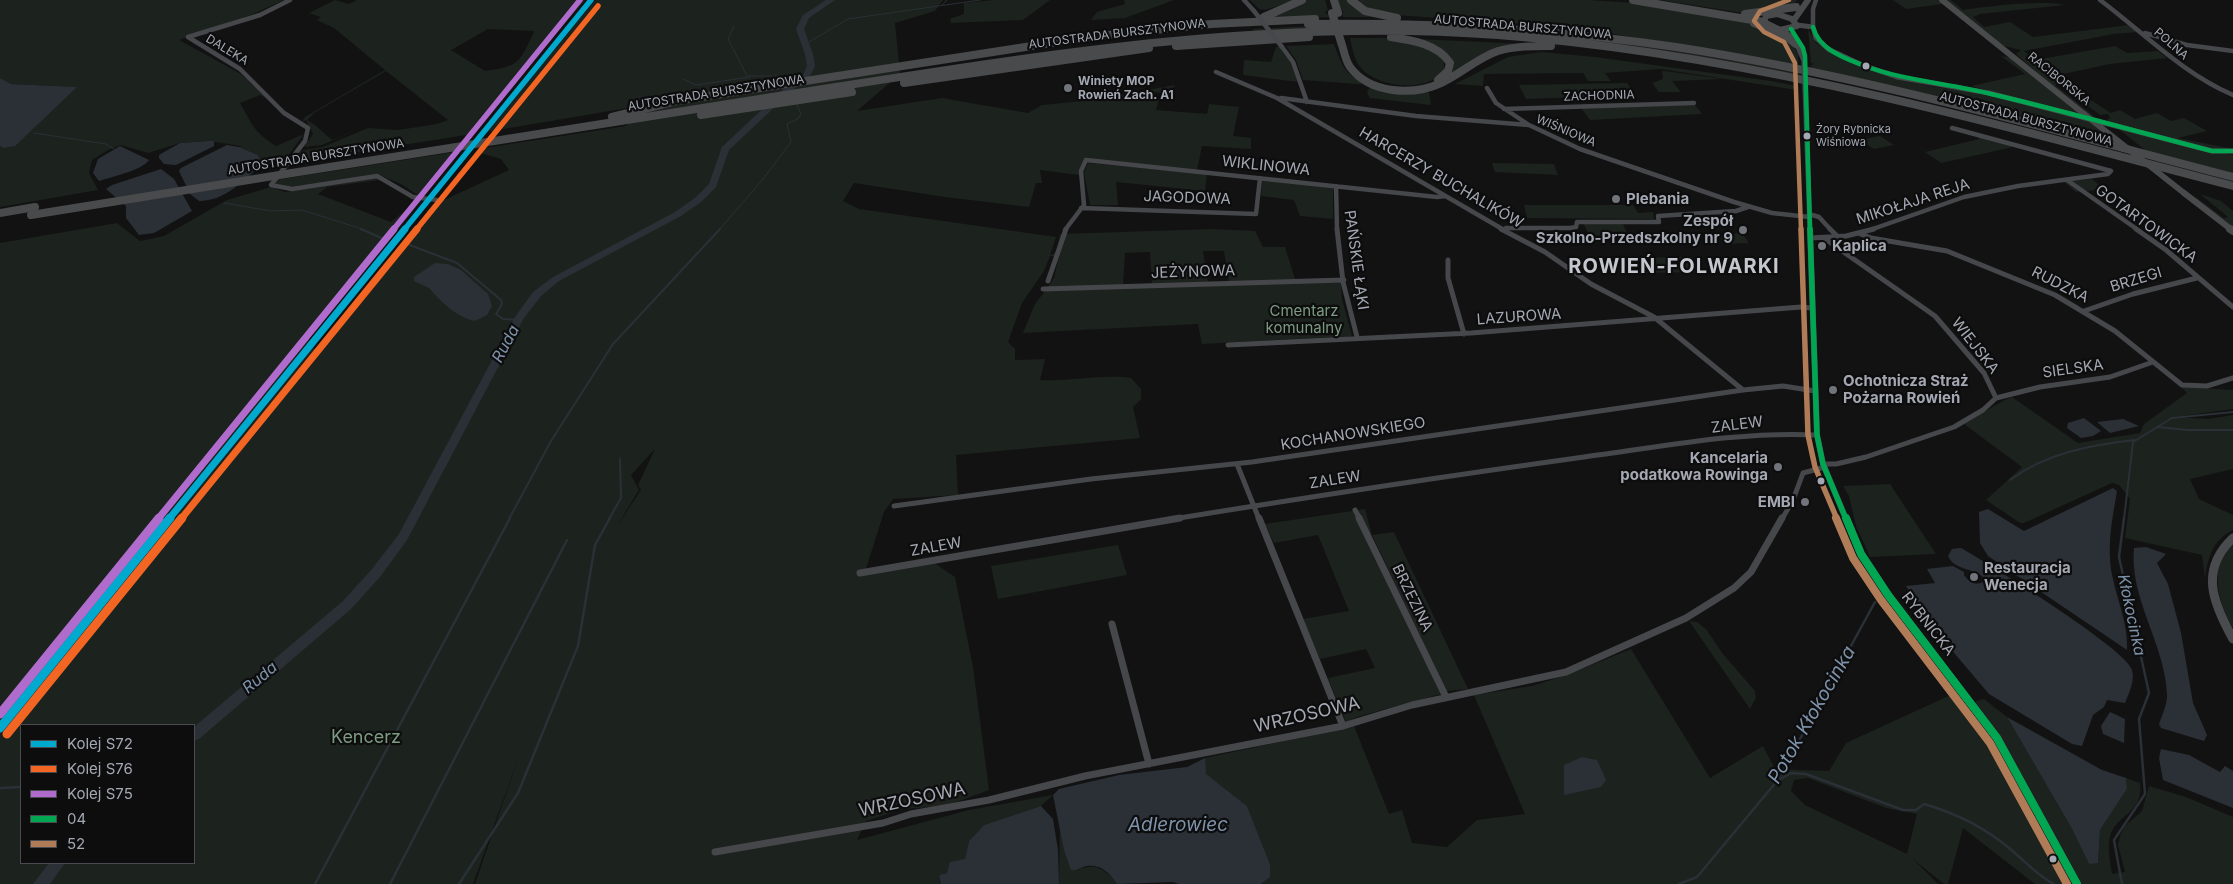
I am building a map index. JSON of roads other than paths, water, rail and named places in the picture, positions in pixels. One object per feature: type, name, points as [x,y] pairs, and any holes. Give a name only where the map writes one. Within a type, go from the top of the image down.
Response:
[{"type":"highway","points":[[1235,22],[1270,15],[1302,0]]},
{"type":"highway","points":[[1329,0],[1344,42],[1349,66],[1358,76],[1377,85],[1409,90],[1428,88],[1443,83],[1498,52],[1523,46],[1556,46]]},
{"type":"highway","points":[[1334,0],[1335,13]]},
{"type":"highway","points":[[1351,0],[1365,11],[1402,18]]},
{"type":"highway","points":[[1633,0],[1764,19]]},
{"type":"highway","points":[[1652,0],[1737,15],[1787,37],[1796,44]]},
{"type":"highway","points":[[1737,15],[1786,10],[1796,7]]},
{"type":"highway","points":[[612,117],[650,106],[1090,37],[1235,22],[1402,18],[1503,23],[1583,30],[1702,51]]},
{"type":"highway","name":"AUTOSTRADA BURSZTYNOWA","points":[[293,170],[489,136],[1128,38],[1219,28],[1297,24],[1384,23],[1496,27],[1605,38],[1702,51],[1899,91],[2233,177]]},
{"type":"highway","name":"AUTOSTRADA BURSZTYNOWA","points":[[0,213],[33,211],[1107,46],[1206,36],[1301,31],[1457,33],[1563,41],[1674,55],[1813,80],[1938,109],[2233,186]]},
{"type":"highway","points":[[1061,35],[1090,37]]},
{"type":"highway","points":[[1344,42],[1355,66],[1364,75],[1380,82],[1407,87],[1425,85],[1438,80],[1447,72],[1448,62],[1435,48],[1414,40],[1388,36]]},
{"type":"highway","points":[[564,130],[740,110],[947,77],[1170,46],[1295,38],[1388,36],[1498,40],[1813,80]]},
{"type":"highway","points":[[947,77],[974,79]]},
{"type":"highway","name":"AUTOSTRADA BURSZTYNOWA","points":[[0,220],[33,211]]},
{"type":"main road","points":[[1784,16],[1796,7],[1801,0]]},
{"type":"main road","points":[[1795,22],[1784,16],[1773,14],[1764,19],[1773,28],[1791,30],[1808,0]]},
{"type":"main road","name":"RACIBORSKA","points":[[1942,0],[2233,231]]},
{"type":"main road","points":[[2233,538],[2217,556],[2212,579],[2217,606],[2233,639]]},
{"type":"street","name":"DALEKA","points":[[290,0],[260,15],[188,38],[223,57],[249,76],[284,113],[308,128],[308,135],[271,185],[288,189],[377,176],[413,197],[438,200]]},
{"type":"street","points":[[1244,0],[1293,62],[1307,102]]},
{"type":"street","points":[[1816,0],[1813,9],[1813,27],[1816,38],[1828,49],[1860,64],[1897,77],[1989,93],[2212,151],[2232,152]]},
{"type":"street","name":"POLNA","points":[[2100,0],[2143,33],[2174,62],[2214,87],[2233,95]]},
{"type":"street","points":[[1795,22],[1813,27]]},
{"type":"street","name":"RYBNICKA","points":[[1783,30],[1796,44],[1804,61]]},
{"type":"street","name":"RYBNICKA","points":[[1791,30],[1804,49],[1817,435],[1824,465],[1849,531],[1870,570],[1997,738],[2075,881]]},
{"type":"street","points":[[2143,33],[2187,45],[2233,51]]},
{"type":"street","name":"HARCERZY BUCHALIKÓW","points":[[1216,72],[1277,98],[1444,196],[1545,252],[1591,284],[1658,320],[1743,390]]},
{"type":"street","points":[[1487,88],[1490,96],[1504,109],[1529,125]]},
{"type":"street","name":"WIŚNIOWA","points":[[1277,98],[1416,116],[1529,125],[1588,152],[1748,207],[1772,213],[1809,215]]},
{"type":"street","name":"ZACHODNIA","points":[[1504,109],[1694,104]]},
{"type":"street","name":"MIKOŁAJA REJA","points":[[1810,238],[1825,239],[1858,233],[1964,197],[2108,174],[2111,171],[1952,128]]},
{"type":"street","name":"WIKLINOWA","points":[[1081,208],[1084,205],[1081,172],[1086,160],[1437,197],[1444,196]]},
{"type":"street","name":"JAGODOWA","points":[[1081,208],[1256,214],[1260,178]]},
{"type":"street","name":"GOTARTOWICKA","points":[[2066,180],[2161,247],[2233,307]]},
{"type":"street","name":"PAŃSKIE ŁĄKI","points":[[1336,186],[1335,220],[1348,306],[1357,337]]},
{"type":"street","points":[[1502,228],[1570,228],[1576,227],[1577,222],[1659,222],[1658,216],[1736,211],[1748,207]]},
{"type":"street","points":[[1048,281],[1053,273],[1056,253],[1066,230],[1081,208]]},
{"type":"street","points":[[1809,215],[1819,217],[1837,236]]},
{"type":"street","name":"RUDZKA","points":[[1858,233],[1871,238],[1921,245],[1970,258],[2034,285],[2084,311],[2122,336],[2179,383],[2188,386],[2207,386],[2233,378]]},
{"type":"street","name":"WIEJSKA","points":[[1824,465],[1866,457],[1954,427],[1983,410],[1996,398],[1984,373],[1935,316],[1825,239]]},
{"type":"street","points":[[1448,260],[1448,278],[1464,334]]},
{"type":"street","name":"BRZEGI","points":[[2084,311],[2133,294],[2197,278]]},
{"type":"street","name":"JEŻYNOWA","points":[[1043,288],[1344,280]]},
{"type":"street","name":"LAZUROWA","points":[[1228,345],[1357,337],[1464,334],[1658,320],[1801,307],[1812,308]]},
{"type":"street","name":"SIELSKA","points":[[1996,398],[2040,387],[2110,377],[2153,362]]},
{"type":"street","name":"KOCHANOWSKIEGO","points":[[894,506],[1090,479],[1237,464],[1743,390],[1783,386],[1815,390]]},
{"type":"street","name":"ZALEW","points":[[860,573],[1083,533],[1454,474],[1781,433],[1817,435]]},
{"type":"street","points":[[1237,464],[1343,726]]},
{"type":"street","name":"WRZOSOWA","points":[[715,852],[883,823],[911,814],[989,800],[1085,776],[1343,726],[1446,697],[1529,682],[1566,672],[1686,618],[1734,588],[1751,572],[1793,500],[1799,479],[1803,473],[1824,465]]},
{"type":"street","name":"BRZEZINA","points":[[1355,510],[1446,697]]},
{"type":"street","points":[[1112,624],[1150,764]]},
{"type":"water","points":[[0,78],[11,84],[77,87],[15,146],[3,148],[0,146]]},
{"type":"water","points":[[214,141],[214,146],[176,165],[164,164],[159,158],[159,155],[180,143]]},
{"type":"water","points":[[227,145],[239,147],[258,155],[261,165],[225,194],[217,198],[199,201],[190,194],[179,171],[181,168]]},
{"type":"water","points":[[120,146],[149,160],[146,164],[134,170],[99,181],[93,173],[98,159]]},
{"type":"water","points":[[161,169],[174,179],[192,211],[154,233],[139,235],[126,218],[126,206],[106,189],[112,185]]},
{"type":"water","points":[[435,263],[448,264],[461,270],[488,294],[492,306],[487,315],[475,321],[462,317],[430,289],[414,281],[414,277]]},
{"type":"water","points":[[2084,418],[2101,431],[2093,436],[2081,438],[2067,428],[2068,423]]},
{"type":"water","points":[[2123,419],[2139,426],[2110,433],[2097,422]]},
{"type":"water","points":[[2113,488],[2117,491],[2110,535],[2110,557],[2113,579],[2124,622],[2127,650],[1988,556],[1980,543],[1979,512],[1988,509],[2024,531]]},
{"type":"water","points":[[2146,547],[2166,554],[2157,563],[2168,584],[2181,633],[2193,703],[2207,735],[2204,741],[2161,728],[2159,724],[2167,698],[2165,675],[2142,603],[2134,567],[2134,548]]},
{"type":"water","points":[[1961,548],[2025,587],[2083,626],[2125,660],[2132,670],[2132,683],[2125,703],[2107,700],[2104,707],[2093,715],[2082,746],[2072,744],[1989,694],[1938,634],[1906,586],[1935,583],[1927,569],[1953,566],[1964,572],[1964,575],[1972,583],[1983,582],[1983,577],[1979,574],[1959,567],[1951,561],[1948,556],[1952,549]]},
{"type":"water","points":[[2110,712],[2125,719],[2124,743],[2103,734],[2101,726]]},
{"type":"water","points":[[2007,717],[2102,770],[2126,778],[2127,789],[2100,830],[2098,863],[2089,864],[2072,829]]},
{"type":"water","points":[[2161,749],[2189,755],[2220,772],[2225,766],[2233,771],[2233,808],[2163,780],[2159,758]]},
{"type":"water","points":[[1582,757],[1597,760],[1606,780],[1601,787],[1564,795],[1564,765]]},
{"type":"water","name":"Adlerowiec","points":[[1205,758],[1206,774],[1247,806],[1270,864],[1270,877],[1261,884],[1179,884],[1173,882],[1117,884],[1108,873],[1097,866],[1087,866],[1071,870],[1064,850],[1053,795],[1059,789],[1119,775],[1187,767]]},
{"type":"water","points":[[1041,806],[1053,819],[1058,850],[1059,884],[941,884],[939,875],[947,873],[950,862],[965,859],[969,841],[984,825]]},
{"type":"waterway","name":"Ruda","points":[[195,734],[347,605],[376,573],[403,537],[520,317],[537,294],[556,279],[678,214],[698,200],[713,185],[725,149],[792,86],[806,76],[811,66],[809,54],[800,29],[806,17],[831,0]]},
{"type":"waterway","points":[[942,5],[947,0]]},
{"type":"waterway","points":[[804,45],[848,19],[980,0]]},
{"type":"waterway","points":[[734,26],[728,39],[747,76],[806,76]]},
{"type":"waterway","points":[[683,79],[696,85],[750,77]]},
{"type":"waterway","points":[[719,230],[763,179],[791,142],[787,124],[798,119],[801,114],[796,102]]},
{"type":"waterway","points":[[34,133],[106,144],[114,149]]},
{"type":"waterway","points":[[224,203],[271,211],[302,210],[365,230]]},
{"type":"waterway","points":[[361,229],[386,240]]},
{"type":"waterway","points":[[509,519],[551,441],[613,344],[720,229]]},
{"type":"waterway","points":[[407,244],[457,263],[501,300],[502,304],[496,314],[503,319],[519,320]]},
{"type":"waterway","name":"Kłokocinka","points":[[2124,519],[2133,442],[2172,418],[2233,412]]},
{"type":"waterway","points":[[2158,427],[2188,430],[2233,430]]},
{"type":"waterway","points":[[2010,480],[2039,463],[2069,452],[2134,440]]},
{"type":"waterway","points":[[609,519],[621,498],[620,459]]},
{"type":"waterway","points":[[315,884],[510,518]]},
{"type":"waterway","points":[[459,884],[518,793],[578,646],[595,545],[610,518]]},
{"type":"waterway","name":"Kłokocinka","points":[[2122,884],[2114,840],[2145,794],[2139,719],[2149,693],[2119,557],[2124,518]]},
{"type":"waterway","points":[[390,884],[567,540]]},
{"type":"waterway","name":"Potok Kłokocinka","points":[[1777,781],[1875,602]]},
{"type":"waterway","name":"Kłokocinka","points":[[1777,781],[1791,773],[1806,774],[1903,810],[1916,810],[1924,804],[1947,812],[1969,821],[1990,834],[2041,876],[2054,884]]},
{"type":"waterway","name":"Potok Kłokocinka","points":[[1679,884],[1697,877],[1777,781]]},
{"type":"waterway","points":[[0,788],[20,787]]},
{"type":"waterway","name":"Ruda","points":[[41,884],[57,864]]},
{"type":"rail line","name":"S75","points":[[0,714],[580,0]]},
{"type":"rail line","name":"S72","points":[[0,728],[591,0]]},
{"type":"rail line","name":"S76","points":[[7,734],[598,6]]},
{"type":"place","name":"Winiety MOP Rowień Zach. A1","points":[[1068,88]]},
{"type":"place","name":"Żory Rybnicka Wiśniowa","points":[[1807,136]]},
{"type":"place","name":"Plebania","points":[[1616,199]]},
{"type":"place","name":"Zespół Szkolno-Przedszkolny nr 9","points":[[1743,230]]},
{"type":"place","name":"Kaplica","points":[[1822,246]]},
{"type":"place","name":"Ochotnicza Straż Pożarna Rowień","points":[[1833,390]]},
{"type":"place","name":"Kancelaria podatkowa Rowinga","points":[[1778,467]]},
{"type":"place","name":"EMBI","points":[[1805,502]]},
{"type":"place","name":"Restauracja Wenecja","points":[[1974,577]]},
{"type":"district","name":"ROWIEŃ-FOLWARKI","points":[[1674,267]]},
{"type":"park label","name":"Cmentarz komunalny","points":[[1304,320]]},
{"type":"park label","name":"Kencerz","points":[[366,738]]}]
